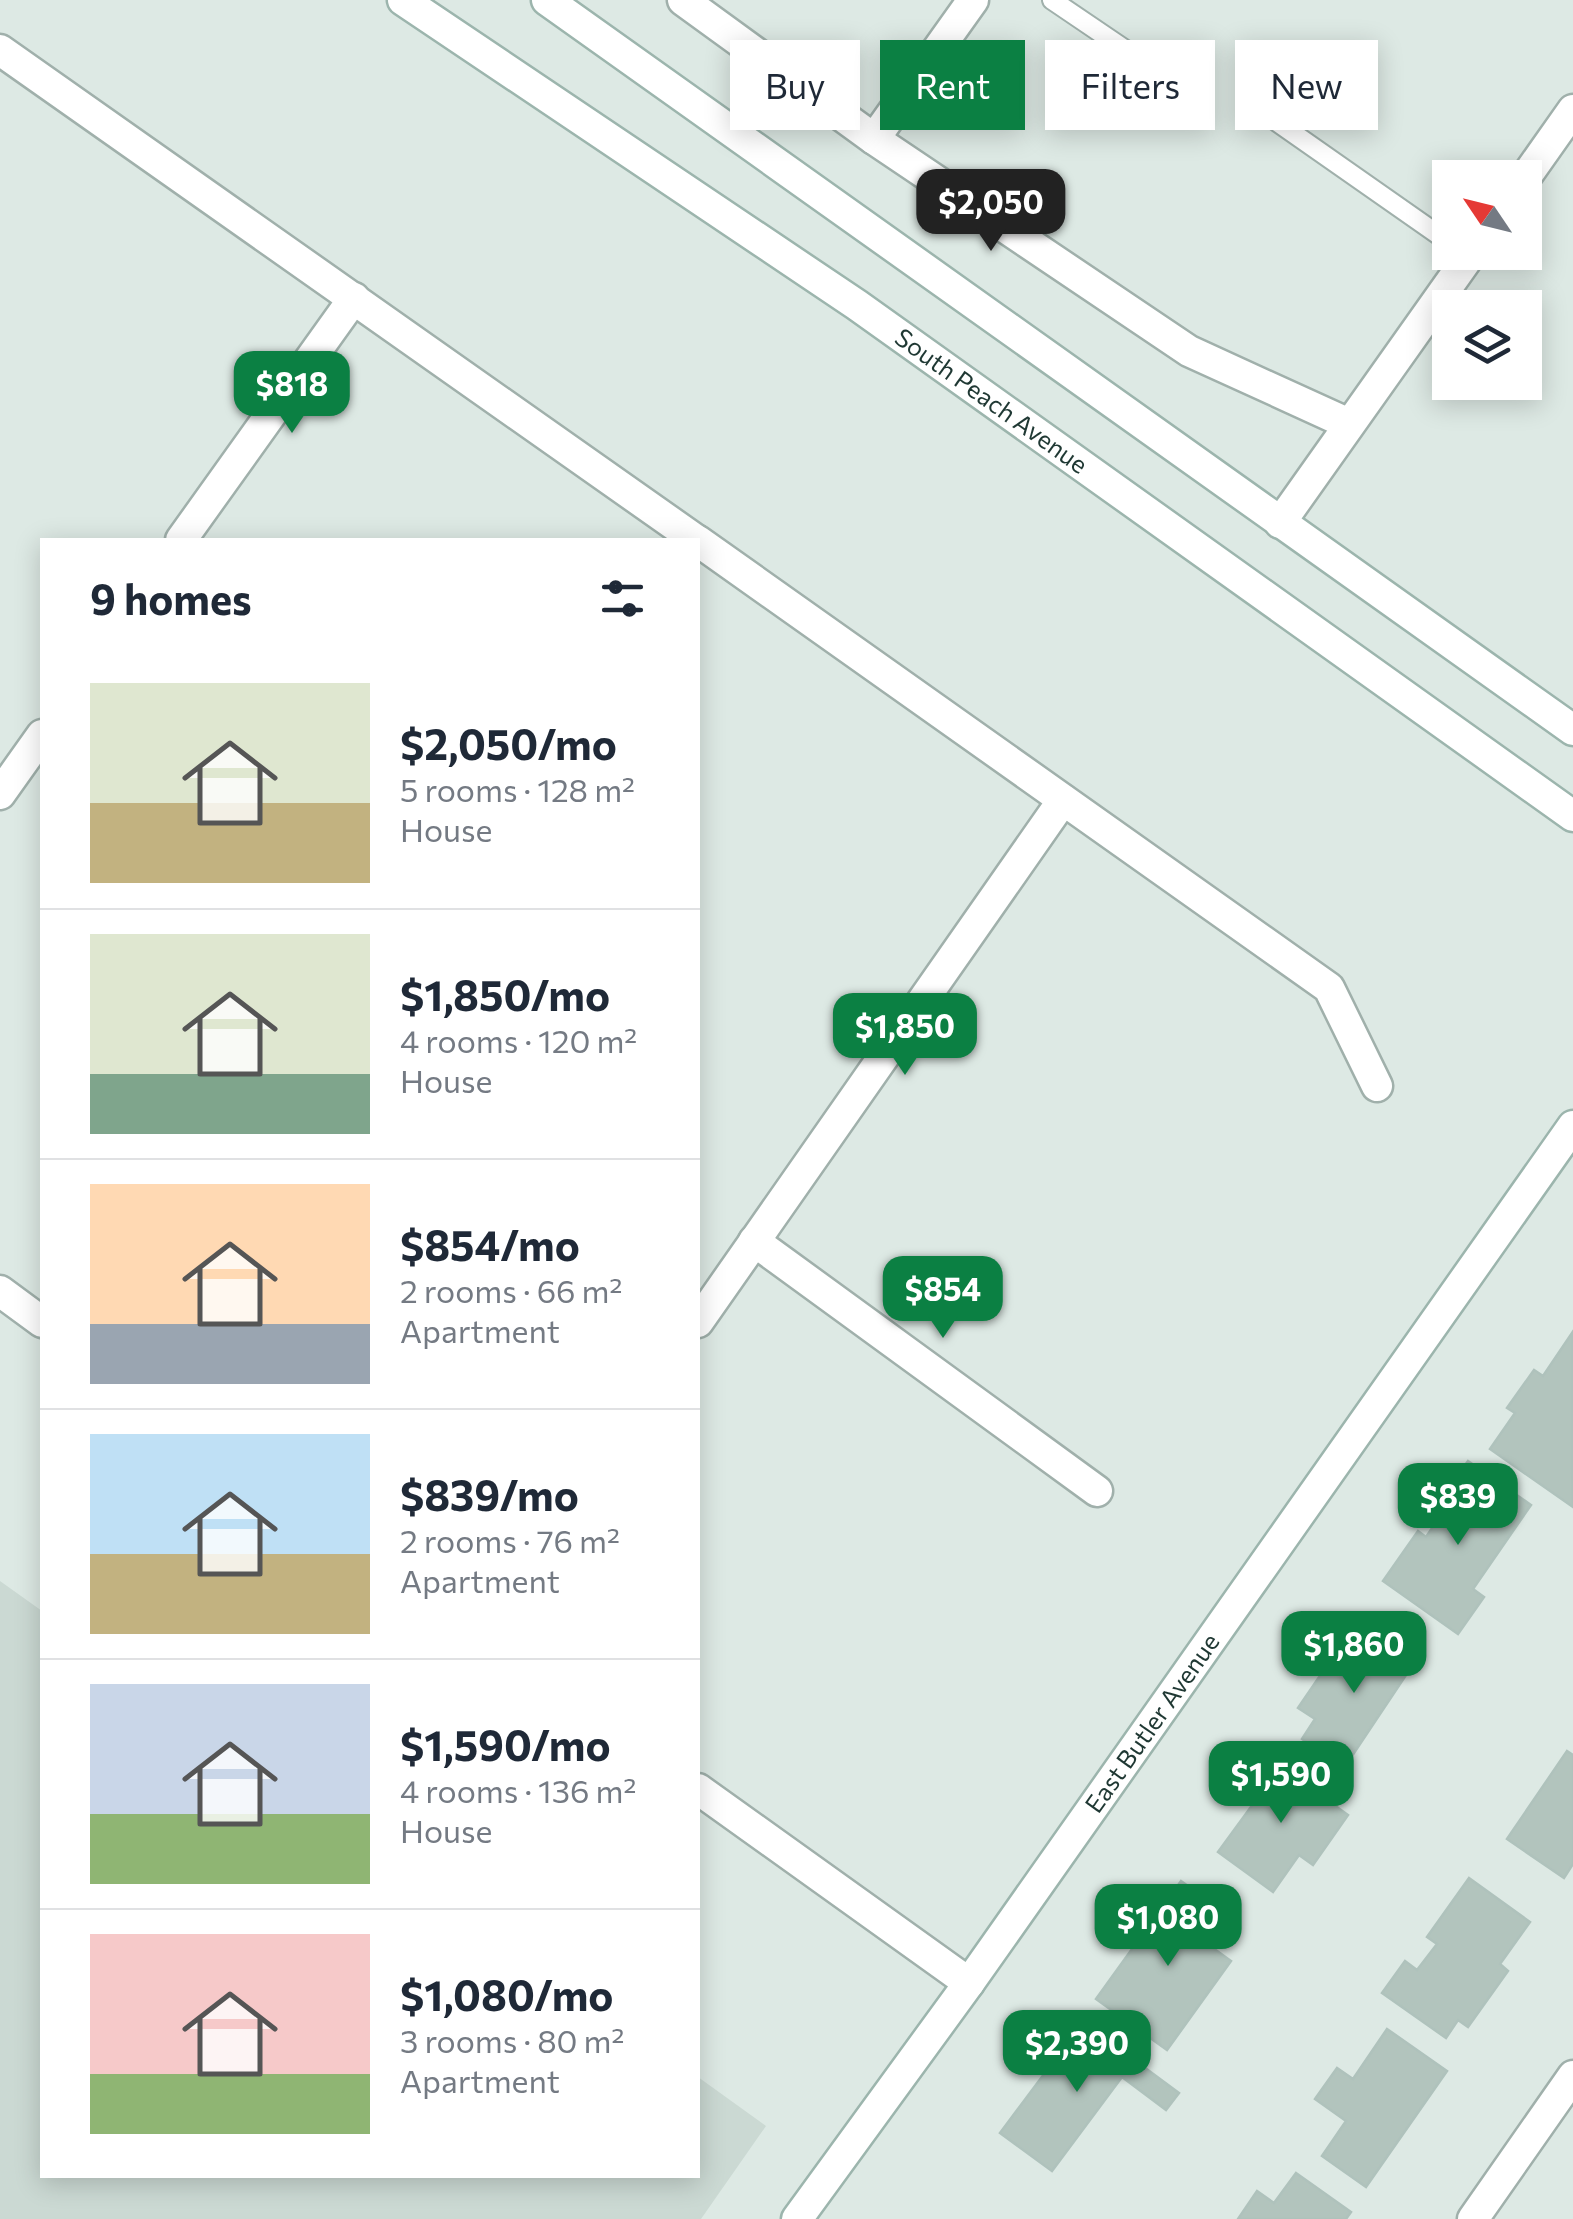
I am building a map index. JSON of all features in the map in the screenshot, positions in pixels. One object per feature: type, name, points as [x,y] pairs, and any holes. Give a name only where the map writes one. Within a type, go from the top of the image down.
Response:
[{"type":"street","name":"South Peach Avenue","points":[[403,0],[857,306],[1573,816]]},
{"type":"street","points":[[547,0],[1573,730]]},
{"type":"street","points":[[683,0],[874,139],[1189,351],[1349,424]]},
{"type":"street","points":[[874,139],[973,0]]},
{"type":"street","points":[[0,50],[689,538]]},
{"type":"street","points":[[1538,160],[1573,110]]},
{"type":"street","points":[[1280,522],[1451,270]]},
{"type":"street","points":[[183,538],[354,298]]},
{"type":"street","points":[[700,546],[1329,988],[1377,1086]]},
{"type":"street","points":[[0,794],[40,738]]},
{"type":"street","points":[[700,1319],[1063,800]]},
{"type":"street","name":"East Butler Avenue","points":[[797,2219],[1573,1126]]},
{"type":"street","points":[[754,1241],[1096,1491]]},
{"type":"street","points":[[0,1292],[40,1321]]},
{"type":"street","points":[[700,1790],[968,1983]]},
{"type":"street","points":[[1474,2219],[1573,2076]]},
{"type":"lane","points":[[1052,0],[1110,40]]},
{"type":"lane","points":[[1289,130],[1432,229]]},
{"type":"shaded area","points":[[0,1581],[40,1610],[40,2178],[700,2178],[700,2078],[766,2126],[701,2219],[0,2219]]},
{"type":"building","points":[[1572,1333],[1573,1507],[1490,1449],[1515,1413],[1507,1408],[1534,1370],[1543,1376]]},
{"type":"building","points":[[1468,1461],[1531,1505],[1473,1589],[1484,1597],[1458,1634],[1383,1581],[1418,1531],[1426,1537],[1445,1509],[1437,1504]]},
{"type":"building","points":[[1377,1629],[1418,1657],[1344,1768],[1302,1739],[1315,1719],[1298,1708],[1341,1645],[1359,1657]]},
{"type":"building","points":[[1567,1751],[1573,1755],[1573,1864],[1564,1878],[1507,1839]]},
{"type":"building","points":[[1266,1756],[1348,1815],[1313,1865],[1299,1855],[1273,1892],[1218,1852],[1256,1800],[1242,1790]]},
{"type":"building","points":[[1469,1878],[1530,1922],[1500,1964],[1508,1971],[1468,2027],[1458,2020],[1446,2038],[1382,1993],[1405,1961],[1417,1970],[1437,1944],[1427,1937]]},
{"type":"building","points":[[1181,1881],[1223,1911],[1202,1940],[1231,1961],[1167,2050],[1096,1999]]},
{"type":"building","points":[[1083,2022],[1179,2093],[1166,2110],[1122,2077],[1052,2171],[1000,2133]]},
{"type":"building","points":[[1387,2029],[1447,2071],[1366,2187],[1322,2156],[1346,2121],[1315,2099],[1337,2068],[1353,2079]]},
{"type":"building","points":[[1296,2173],[1351,2212],[1346,2219],[1238,2219],[1257,2191],[1274,2203]]}]
